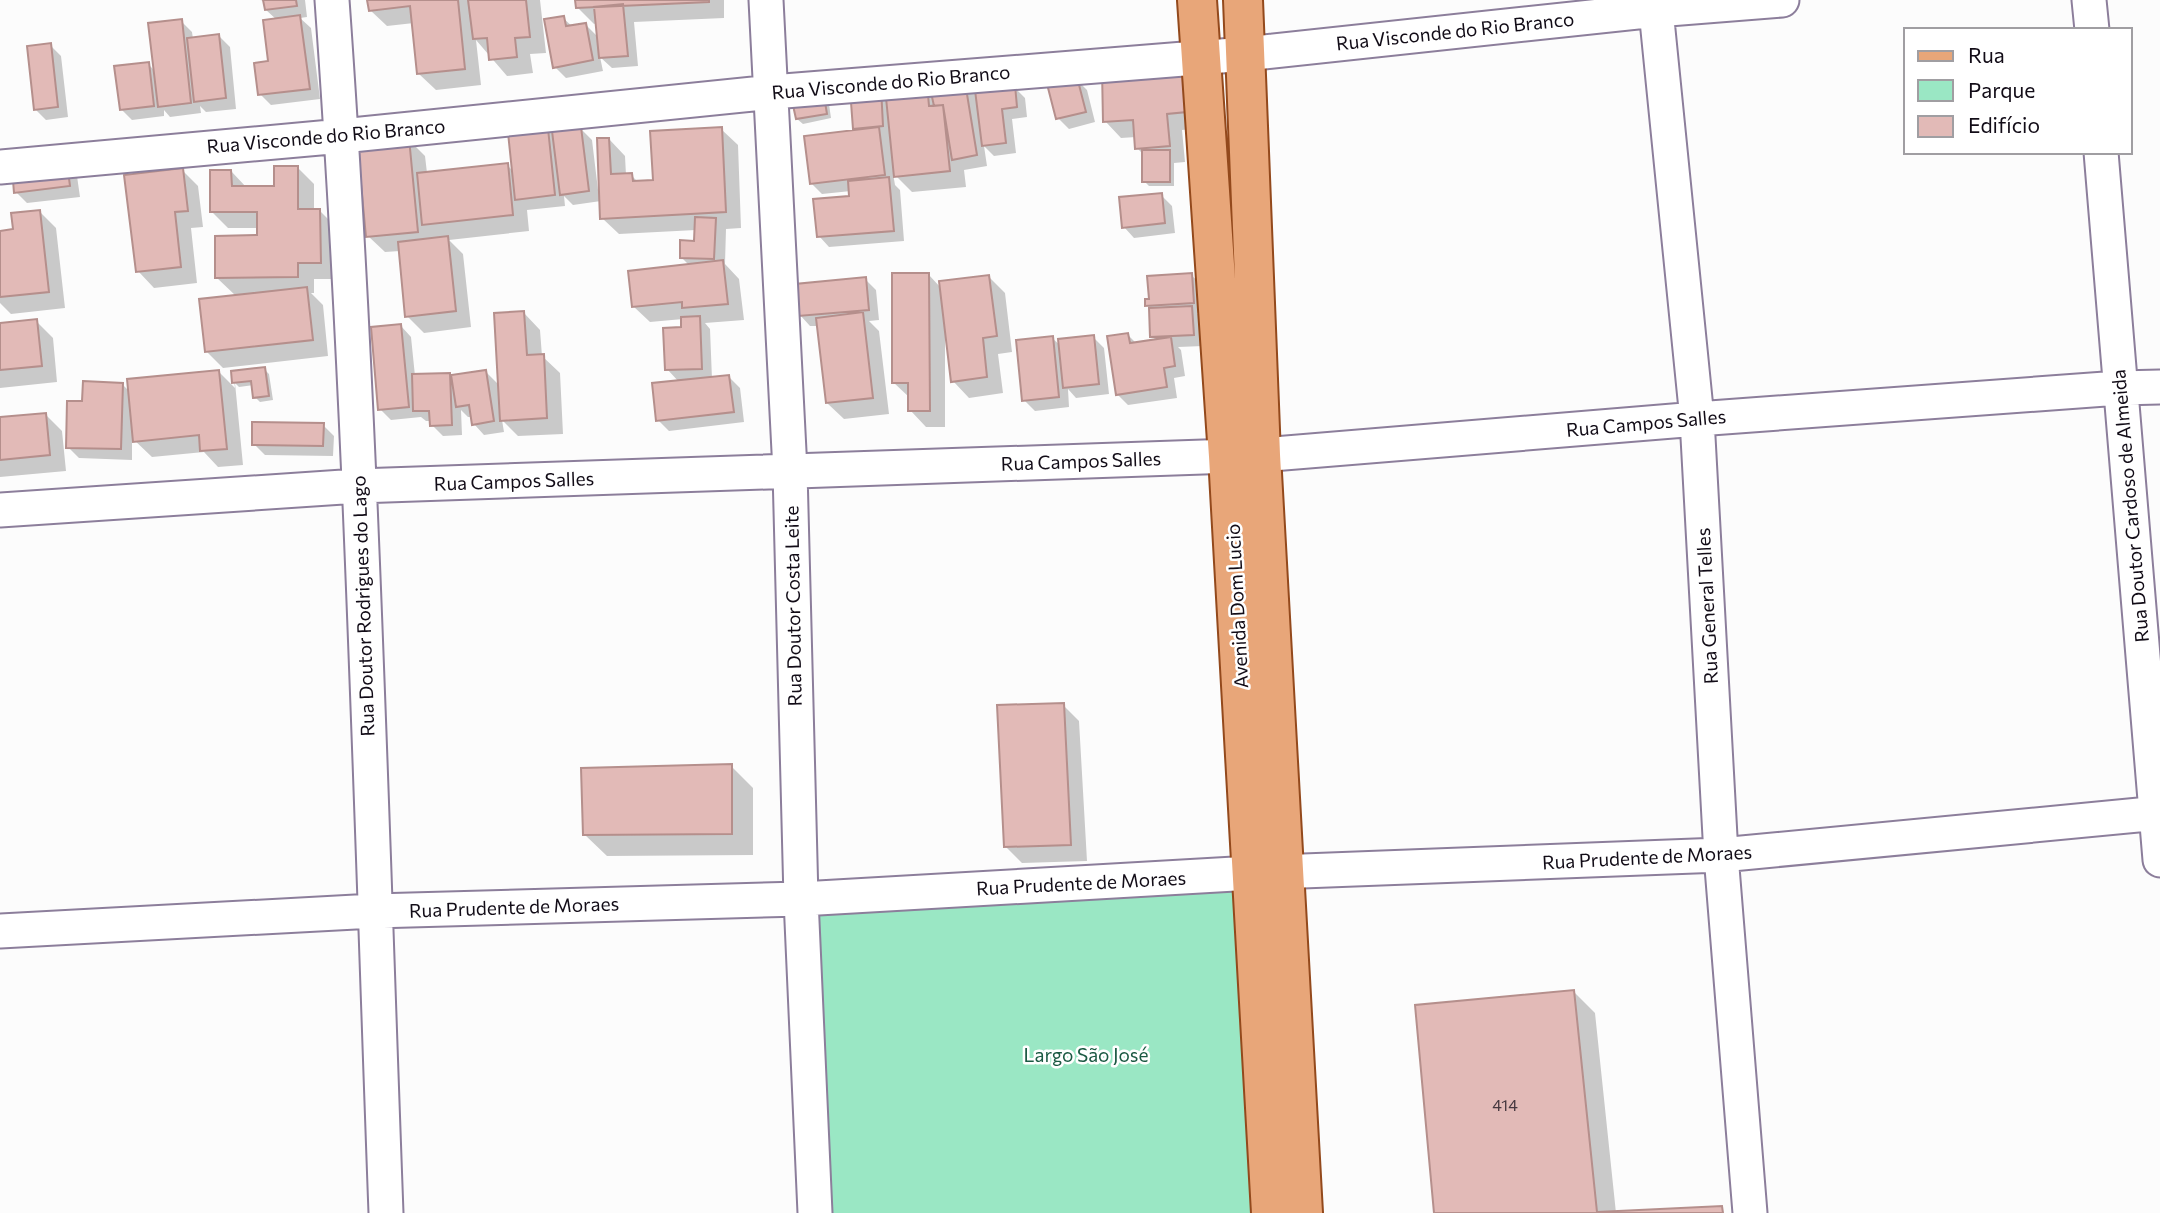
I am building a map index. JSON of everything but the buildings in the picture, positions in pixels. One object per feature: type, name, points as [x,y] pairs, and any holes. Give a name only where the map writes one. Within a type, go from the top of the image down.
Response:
[{"type":"main road","name":"Avenida Dom Lucio","points":[[1197,0],[1200,56],[1244,456],[1268,873],[1303,1213]]},
{"type":"main road","name":"Avenida Dom Lucio","points":[[1243,0],[1246,54],[1244,456]]},
{"type":"main road","name":"Avenida Dom Lucio","points":[[1268,873],[1271,1213]]},
{"type":"street","name":"Rua Doutor Rodrigues do Lago","points":[[332,0],[342,135],[359,486],[386,1213]]},
{"type":"street","name":"Rua Doutor Costa Leite","points":[[766,0],[790,471],[801,899],[815,1213]]},
{"type":"street","name":"Rua Visconde do Rio Branco","points":[[0,167],[772,92],[1246,54],[1656,5],[1782,0]]},
{"type":"street","points":[[2089,0],[2092,28]]},
{"type":"street","name":"Rua General Telles","points":[[1656,5],[1697,419],[1721,855],[1750,1213]]},
{"type":"street","name":"Rua Doutor Cardoso de Almeida","points":[[2101,154],[2119,388],[2159,813],[2160,860]]},
{"type":"street","name":"Rua Campos Salles","points":[[0,510],[359,486],[1244,456],[1697,419],[2160,387]]},
{"type":"street","name":"Rua Prudente de Moraes","points":[[0,931],[374,911],[801,899],[1268,873],[1721,855],[2159,813]]},
{"type":"green space","name":"Largo São José","points":[[1241,890],[1260,1213],[826,1213],[804,909]]}]
